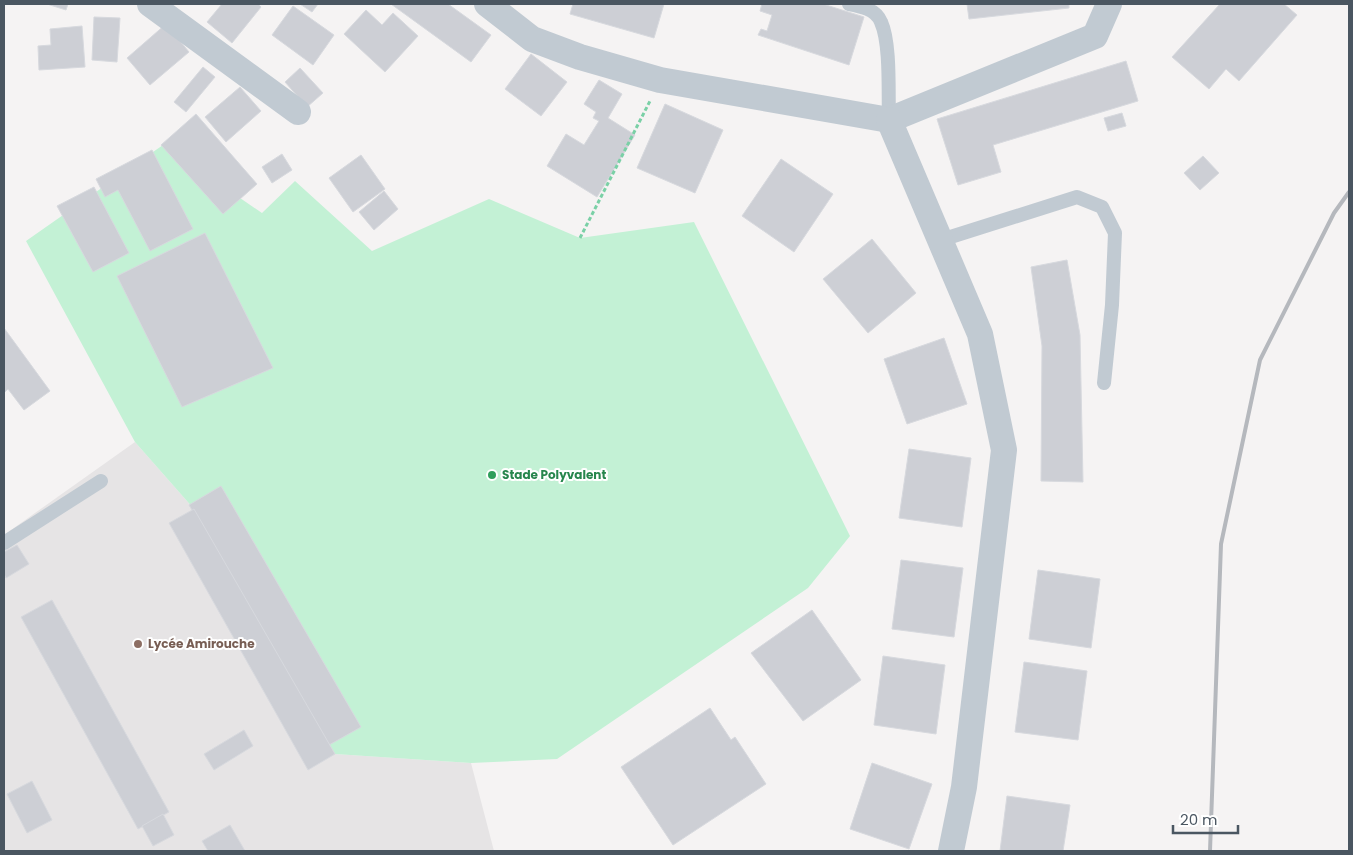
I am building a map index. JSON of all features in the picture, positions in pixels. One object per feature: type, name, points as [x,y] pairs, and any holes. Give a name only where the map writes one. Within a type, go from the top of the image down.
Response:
[{"type":"street","points":[[150,4],[298,112]]},
{"type":"street","points":[[486,4],[532,39],[580,57],[660,80],[889,120],[1095,36],[1109,4]]},
{"type":"street","points":[[889,120],[980,334],[1004,450],[964,787],[951,851]]},
{"type":"lane","points":[[848,4],[866,7],[881,20],[886,45],[889,120]]},
{"type":"lane","points":[[941,240],[1077,197],[1102,207],[1115,234],[1112,305],[1104,383]]},
{"type":"lane","points":[[4,543],[101,481]]},
{"type":"path","points":[[580,238],[660,80]]},
{"type":"shaded area","name":"Lycée Amirouche","points":[[135,442],[194,509],[335,754],[471,763],[494,851],[4,851],[4,535]]},
{"type":"green space","name":"Stade Polyvalent","points":[[163,145],[262,213],[295,181],[372,251],[489,199],[580,238],[694,222],[850,536],[808,588],[557,759],[471,763],[335,754],[194,509],[135,442],[26,241]]},
{"type":"building","points":[[47,4],[68,4],[66,10]]},
{"type":"building","points":[[222,4],[258,4],[261,7],[232,43],[207,22]]},
{"type":"building","points":[[300,4],[318,4],[312,12]]},
{"type":"building","points":[[391,4],[448,4],[491,35],[471,62]]},
{"type":"building","points":[[573,4],[664,4],[654,38],[570,14]]},
{"type":"building","points":[[762,4],[823,4],[864,17],[849,65],[758,35],[761,29],[767,31],[772,15],[760,11]]},
{"type":"building","points":[[967,4],[1069,4],[1069,8],[969,19]]},
{"type":"building","points":[[1220,4],[1284,4],[1297,15],[1239,81],[1226,69],[1209,89],[1172,57]]},
{"type":"building","points":[[293,6],[334,35],[313,65],[272,35]]},
{"type":"building","points":[[366,10],[382,25],[393,13],[418,36],[385,72],[344,34]]},
{"type":"building","points":[[94,17],[120,18],[117,62],[92,60]]},
{"type":"building","points":[[166,24],[189,52],[150,85],[127,58]]},
{"type":"building","points":[[82,26],[85,67],[39,70],[38,46],[51,45],[50,29]]},
{"type":"building","points":[[531,54],[567,82],[541,116],[505,89]]},
{"type":"building","points":[[1126,61],[1138,101],[993,145],[1001,172],[958,185],[937,119]]},
{"type":"building","points":[[203,67],[215,77],[186,112],[174,102]]},
{"type":"building","points":[[300,68],[323,93],[307,107],[285,82]]},
{"type":"building","points":[[599,80],[622,94],[608,118],[635,135],[597,197],[547,166],[566,134],[584,145],[599,121],[593,118],[596,112],[584,104]]},
{"type":"building","points":[[240,87],[261,111],[226,142],[205,117]]},
{"type":"building","points":[[665,104],[723,130],[695,193],[637,168]]},
{"type":"building","points":[[1122,113],[1126,126],[1108,131],[1104,118]]},
{"type":"building","points":[[196,114],[257,184],[223,214],[161,145]]},
{"type":"building","points":[[152,150],[193,229],[150,251],[118,190],[105,197],[96,179]]},
{"type":"building","points":[[282,154],[292,170],[272,183],[262,167]]},
{"type":"building","points":[[361,155],[385,189],[353,212],[329,178]]},
{"type":"building","points":[[1203,156],[1219,173],[1200,190],[1184,173]]},
{"type":"building","points":[[781,159],[833,194],[794,252],[742,216]]},
{"type":"building","points":[[94,187],[129,253],[93,272],[57,206]]},
{"type":"building","points":[[384,191],[398,209],[374,230],[359,212]]},
{"type":"building","points":[[205,233],[273,368],[182,407],[117,276]]},
{"type":"building","points":[[872,239],[916,293],[868,333],[823,279]]},
{"type":"building","points":[[1067,260],[1080,335],[1083,482],[1041,481],[1042,346],[1031,267]]},
{"type":"building","points":[[4,328],[50,391],[24,410],[8,389],[4,393]]},
{"type":"building","points":[[944,338],[967,404],[907,424],[884,359]]},
{"type":"building","points":[[909,449],[971,458],[962,527],[899,518]]},
{"type":"building","points":[[221,486],[361,727],[329,745],[189,505]]},
{"type":"building","points":[[194,509],[335,754],[308,770],[169,523]]},
{"type":"building","points":[[17,545],[29,564],[6,578],[4,574],[4,552]]},
{"type":"building","points":[[901,560],[963,568],[954,637],[892,629]]},
{"type":"building","points":[[1038,570],[1100,579],[1091,648],[1029,639]]},
{"type":"building","points":[[52,600],[169,812],[138,829],[21,617]]},
{"type":"building","points":[[812,610],[861,680],[803,721],[751,653]]},
{"type":"building","points":[[883,656],[945,665],[936,734],[874,725]]},
{"type":"building","points":[[1024,662],[1087,671],[1078,740],[1015,732]]},
{"type":"building","points":[[710,708],[731,740],[735,737],[766,784],[673,845],[621,767]]},
{"type":"building","points":[[244,730],[253,746],[214,770],[204,754]]},
{"type":"building","points":[[872,763],[932,784],[909,849],[850,829]]},
{"type":"building","points":[[32,781],[52,820],[27,833],[7,794]]},
{"type":"building","points":[[1007,796],[1070,805],[1063,851],[1000,851]]},
{"type":"building","points":[[163,814],[174,835],[153,846],[142,826]]},
{"type":"building","points":[[230,825],[245,851],[208,851],[202,841]]},
{"type":"railway","points":[[1210,851],[1221,544],[1260,360],[1334,213],[1349,192]]},
{"type":"place","name":"Stade Polyvalent","points":[[492,475]]},
{"type":"place","name":"Lycée Amirouche","points":[[138,644]]}]
